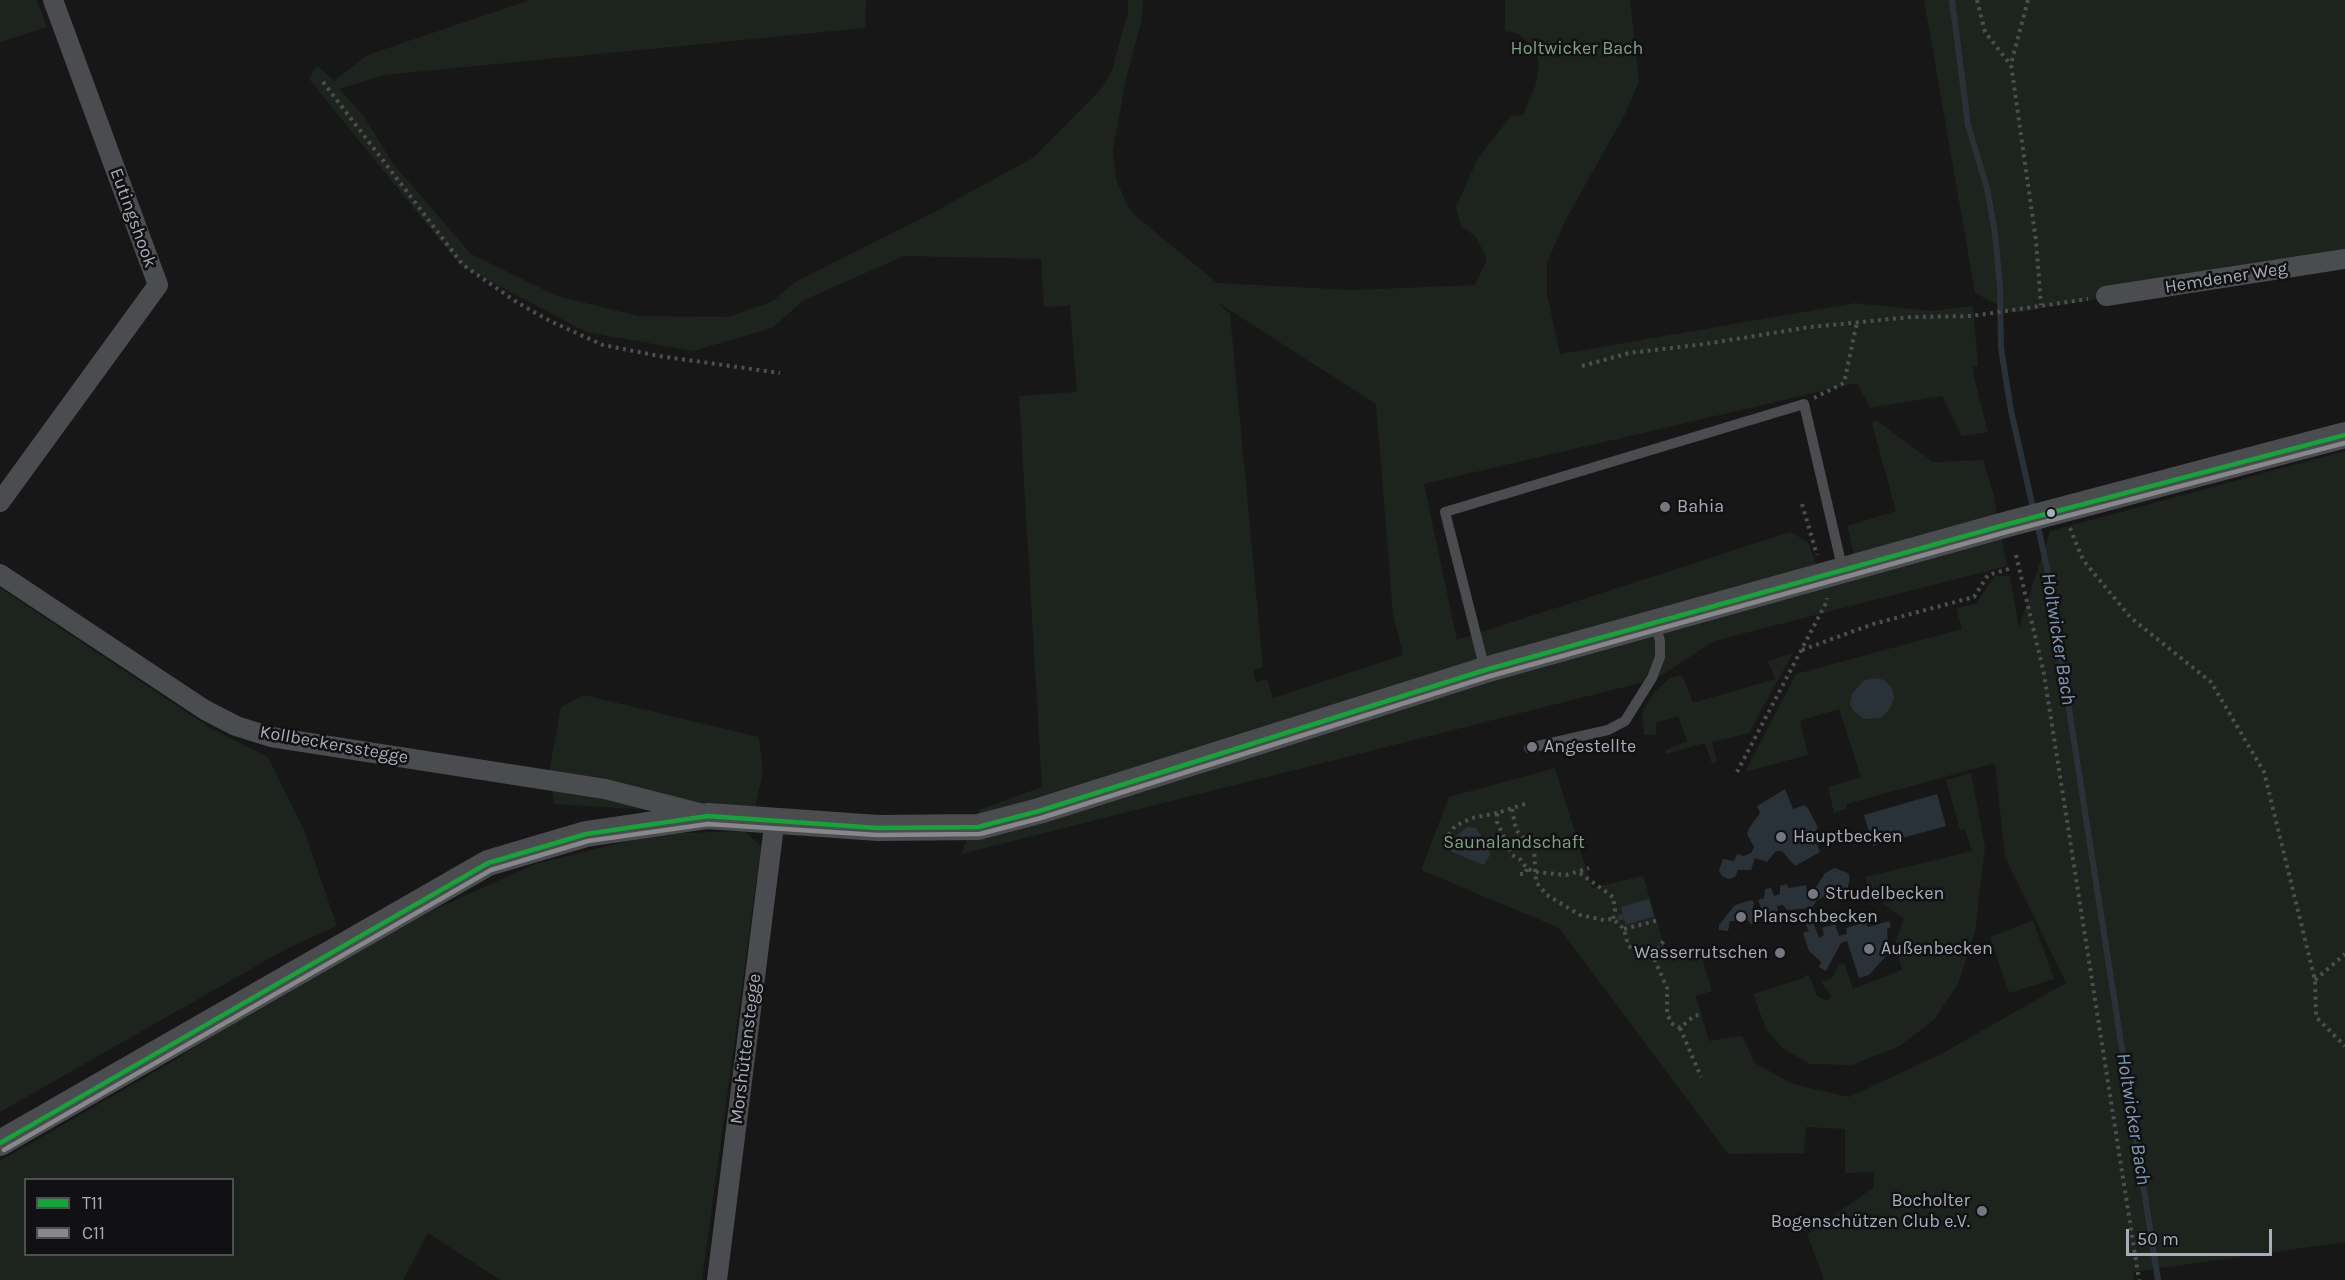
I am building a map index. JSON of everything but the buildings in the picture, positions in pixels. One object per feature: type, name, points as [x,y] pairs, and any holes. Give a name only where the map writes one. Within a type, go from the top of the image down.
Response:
[{"type":"street","name":"Eutingshook","points":[[0,502],[158,285],[53,0]]},
{"type":"street","name":"Hemdener Weg","points":[[2106,296],[2345,259]]},
{"type":"street","points":[[0,1143],[488,863],[586,834],[708,816],[776,818],[878,828],[978,827],[1040,811],[1485,670],[2008,524],[2345,435]]},
{"type":"street","name":"Kollbeckersstegge","points":[[0,574],[205,710],[236,726],[271,737],[605,789],[708,816]]},
{"type":"street","name":"Morshüttenstegge","points":[[717,1280],[776,818]]},
{"type":"lane","points":[[1485,670],[1445,512],[1804,404],[1833,574]]},
{"type":"lane","points":[[1529,748],[1608,730],[1625,722],[1652,678],[1660,657],[1660,641],[1655,622]]},
{"type":"path","points":[[1977,0],[1984,32],[2011,64]]},
{"type":"path","points":[[2028,0],[2011,64],[2036,241],[2041,305]]},
{"type":"path","points":[[323,82],[463,265],[518,303],[603,345],[780,373]]},
{"type":"path","points":[[1582,366],[1629,353],[1857,322],[1972,315],[2106,296]]},
{"type":"path","points":[[1804,404],[1844,383],[1857,322]]},
{"type":"path","points":[[1737,771],[1827,601],[1833,574],[1802,504]]},
{"type":"path","points":[[2062,511],[2083,560],[2131,618],[2211,682],[2264,772],[2315,980],[2316,1017],[2345,1046]]},
{"type":"path","points":[[2016,555],[2044,674],[2139,1280]]},
{"type":"path","points":[[1801,650],[1873,624],[1974,597],[1988,575],[2012,568]]},
{"type":"path","points":[[1444,841],[1455,826],[1472,818],[1525,804]]},
{"type":"path","points":[[1512,809],[1515,830],[1534,849],[1536,882],[1558,904],[1580,915],[1604,920],[1613,919],[1624,929],[1628,945],[1632,950],[1653,956],[1668,988],[1667,1013],[1671,1023],[1680,1028],[1701,1077]]},
{"type":"path","points":[[1497,813],[1497,822],[1512,855],[1521,860],[1527,869],[1566,875],[1580,873],[1589,868]]},
{"type":"path","points":[[1520,874],[1525,874],[1527,869]]},
{"type":"path","points":[[1580,873],[1613,897],[1615,910],[1613,919]]},
{"type":"path","points":[[1624,929],[1659,920]]},
{"type":"path","points":[[1653,956],[1665,939]]},
{"type":"path","points":[[2315,980],[2345,954]]},
{"type":"path","points":[[1680,1028],[1694,1016],[1702,1014]]},
{"type":"green space","points":[[0,0],[37,0],[47,27],[0,42]]},
{"type":"green space","points":[[530,0],[866,0],[865,28],[384,75],[339,89],[363,115],[394,165],[471,254],[557,296],[638,316],[728,317],[771,302],[797,281],[938,210],[1034,157],[1102,88],[1112,70],[1128,12],[1128,0],[1143,0],[1141,22],[1125,83],[1113,151],[1116,179],[1128,207],[1137,217],[1217,283],[1353,290],[1475,285],[1487,259],[1476,237],[1461,226],[1456,207],[1478,158],[1511,116],[1523,115],[1536,84],[1539,63],[1533,47],[1517,33],[1505,31],[1505,0],[1630,0],[1639,81],[1624,116],[1565,221],[1547,263],[1547,294],[1560,354],[1855,303],[1931,311],[1973,306],[1978,366],[1973,367],[1974,378],[1988,432],[1962,436],[1942,396],[1870,408],[1857,383],[1424,484],[1457,640],[1790,532],[1808,542],[1817,567],[1854,555],[1847,526],[1896,511],[1872,424],[1876,420],[1933,462],[1983,460],[1993,493],[2007,566],[1714,641],[1656,679],[961,854],[979,810],[1042,787],[1019,396],[1077,392],[1070,306],[1044,307],[1041,259],[904,256],[804,300],[772,328],[693,351],[586,332],[460,265],[309,79],[317,65],[334,81],[367,55]],"holes":[[[1217,302],[1376,404],[1393,614],[1403,655],[1273,698],[1267,679],[1256,682],[1253,670],[1263,667],[1230,314]]]},
{"type":"green space","points":[[1924,0],[2345,0],[2345,257],[2013,313],[1975,293]]},
{"type":"green space","name":"Saunalandschaft","points":[[2345,451],[2345,1242],[2133,1272],[2134,1280],[1824,1280],[1807,1234],[1873,1188],[1874,1172],[1845,1173],[1845,1129],[1806,1127],[1804,1153],[1728,1154],[1559,928],[1421,870],[1449,797],[1555,768],[1592,888],[1643,876],[1668,958],[1700,951],[1712,991],[1696,996],[1709,1041],[1742,1036],[1755,1063],[1793,1084],[1849,1097],[1941,1054],[2066,983],[2005,857],[1995,763],[1847,804],[1847,808],[1834,813],[1828,787],[1861,777],[1839,709],[1800,721],[1808,755],[1745,772],[1796,674],[1962,629],[1956,608],[1976,604],[1994,576],[2010,576],[2019,628],[2050,531]]},
{"type":"green space","points":[[0,588],[210,728],[268,757],[304,830],[337,926],[286,949],[0,1112]]},
{"type":"green space","points":[[1793,653],[1749,733],[1712,742],[1717,762],[1712,764],[1705,743],[1666,754],[1666,750],[1687,741],[1678,716],[1656,723],[1656,735],[1644,735],[1642,713],[1654,692],[1670,678],[1682,675],[1693,703],[1775,679],[1768,661]]},
{"type":"green space","points":[[584,695],[759,737],[763,772],[754,812],[701,813],[554,804],[549,772],[561,707]]},
{"type":"green space","points":[[1971,773],[1985,847],[1975,932],[1958,984],[1934,1020],[1898,1047],[1852,1065],[1810,1064],[1782,1048],[1766,1029],[1753,994],[1804,978],[1804,974],[1810,977],[1817,996],[1828,1001],[1831,996],[1821,982],[1832,978],[1839,965],[1844,963],[1853,989],[1902,970],[1895,943],[1904,919],[1867,891],[1866,877],[1972,851],[1965,829],[1960,830],[1946,780]]},
{"type":"green space","points":[[745,831],[761,847],[702,1280],[500,1280],[428,1233],[403,1280],[0,1280],[0,1161],[175,1060],[216,1033],[431,911],[535,864],[656,834]]},
{"type":"green space","points":[[2033,920],[2054,979],[2009,993],[1990,937]]},
{"type":"shaded area","points":[[1875,678],[1884,680],[1892,688],[1894,698],[1889,710],[1880,718],[1864,719],[1854,711],[1850,704],[1852,694],[1863,681]]},
{"type":"shaded area","name":"Hauptbecken","points":[[1785,789],[1793,809],[1805,805],[1808,808],[1818,828],[1813,834],[1820,852],[1795,866],[1782,851],[1776,851],[1767,862],[1755,858],[1751,870],[1738,870],[1735,877],[1728,879],[1722,876],[1719,870],[1723,859],[1734,861],[1737,854],[1744,856],[1751,853],[1754,847],[1747,834],[1760,813],[1757,806]]},
{"type":"shaded area","points":[[1937,794],[1946,826],[1873,846],[1864,815]]},
{"type":"shaded area","points":[[1467,827],[1476,828],[1488,846],[1490,855],[1484,865],[1449,849],[1451,841]]},
{"type":"shaded area","name":"Strudelbecken","points":[[1835,868],[1848,873],[1850,878],[1846,895],[1838,897],[1827,895],[1817,900],[1812,908],[1787,910],[1783,905],[1777,906],[1778,916],[1766,921],[1758,900],[1764,898],[1765,889],[1771,888],[1774,896],[1780,894],[1780,886],[1786,884],[1789,888],[1806,885],[1807,891],[1815,889],[1825,873]]},
{"type":"shaded area","points":[[1649,899],[1654,916],[1626,925],[1624,919],[1619,921],[1617,916],[1623,914],[1621,907]]},
{"type":"shaded area","name":"Planschbecken","points":[[1751,900],[1754,902],[1752,914],[1759,919],[1756,924],[1750,924],[1749,921],[1730,921],[1728,931],[1719,930],[1719,925],[1735,905]]},
{"type":"shaded area","name":"Außenbecken","points":[[1811,916],[1819,938],[1824,935],[1822,928],[1835,924],[1839,936],[1847,934],[1846,928],[1866,922],[1868,927],[1889,921],[1891,927],[1887,929],[1888,947],[1885,957],[1869,975],[1859,978],[1847,941],[1841,943],[1826,971],[1819,967],[1821,962],[1809,951],[1803,933],[1809,931],[1803,918]]},
{"type":"waterway","name":"Holtwicker Bach","points":[[1952,0],[1968,125],[1987,188],[1995,233],[2000,287],[2001,348],[2011,411],[2034,512]]},
{"type":"waterway","name":"Holtwicker Bach","points":[[2037,522],[2047,568],[2158,1280]]},
{"type":"transit line","name":"T11","points":[[0,1143],[488,863],[586,834],[708,816],[878,828],[978,827],[1039,811],[1485,670],[2008,524],[2345,435]]},
{"type":"transit line","name":"C11","points":[[4,1150],[491,870],[588,841],[708,824],[877,835],[980,834],[1041,818],[1487,677],[2010,531],[2345,443]]},
{"type":"place","name":"Bahia","points":[[1665,507]]},
{"type":"place","name":"Angestellte","points":[[1532,747]]},
{"type":"place","name":"Hauptbecken","points":[[1781,837]]},
{"type":"place","name":"Strudelbecken","points":[[1813,894]]},
{"type":"place","name":"Planschbecken","points":[[1741,917]]},
{"type":"place","name":"Außenbecken","points":[[1869,949]]},
{"type":"place","name":"Wasserrutschen","points":[[1780,953]]},
{"type":"place","name":"Bocholter Bogenschützen Club e.V.","points":[[1982,1211]]}]
